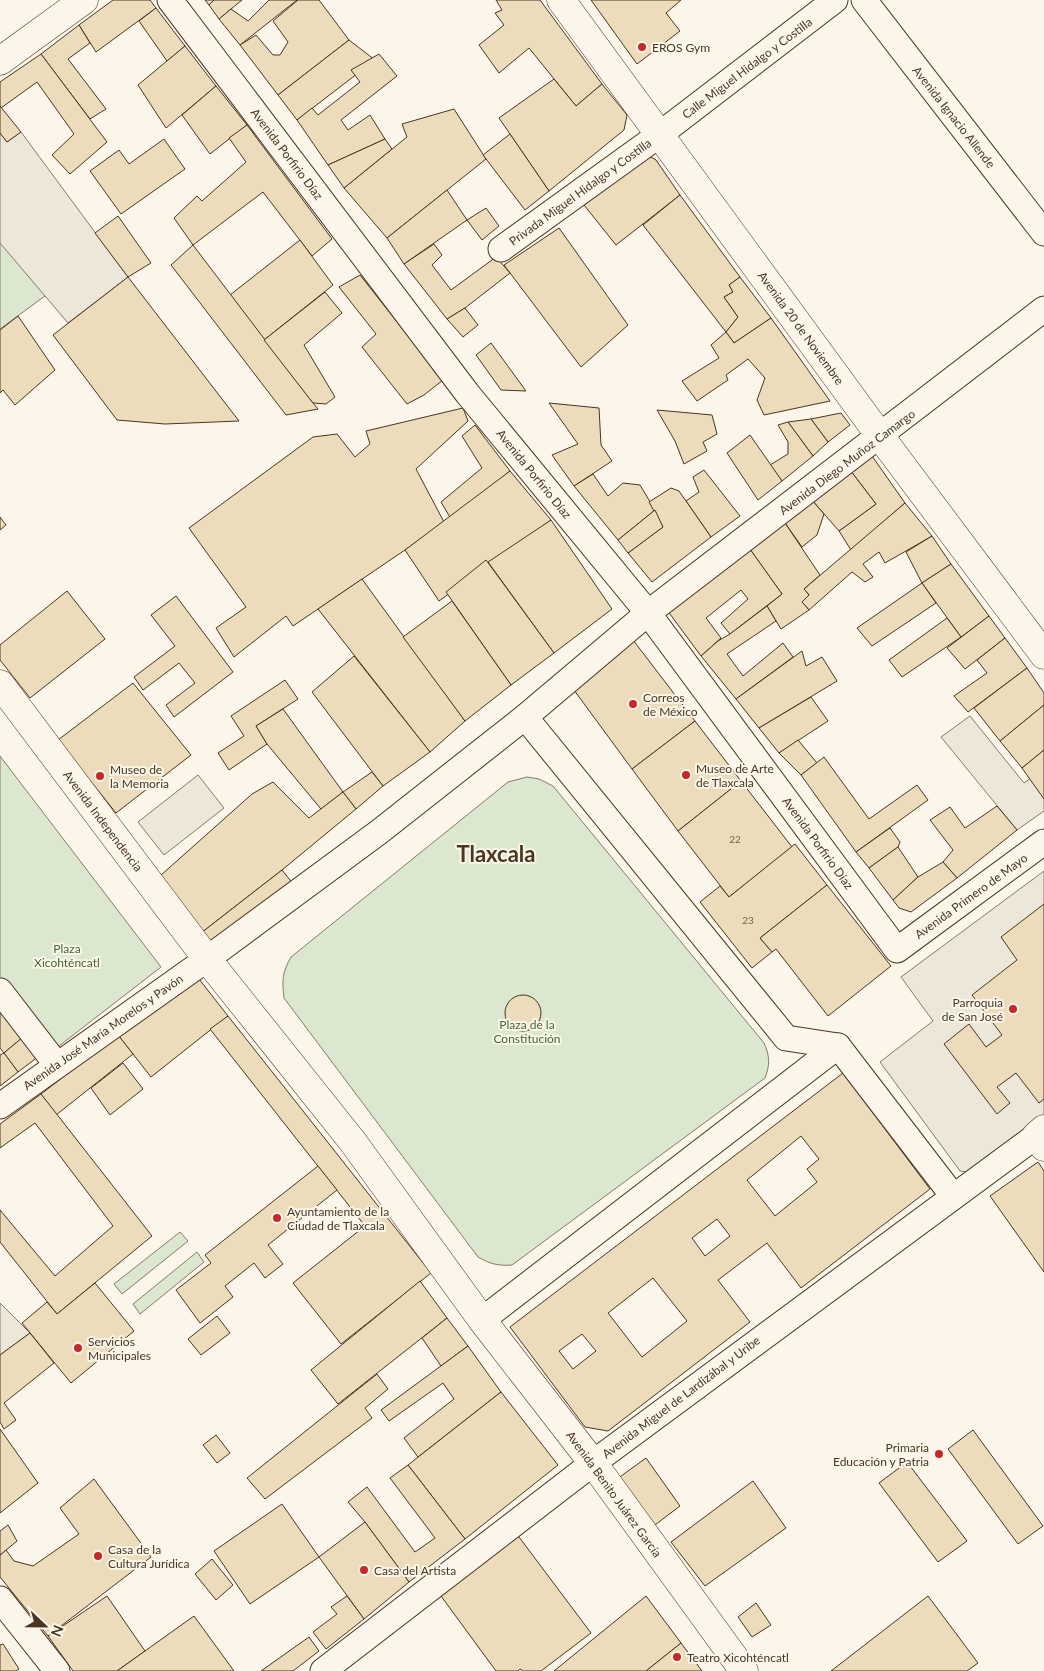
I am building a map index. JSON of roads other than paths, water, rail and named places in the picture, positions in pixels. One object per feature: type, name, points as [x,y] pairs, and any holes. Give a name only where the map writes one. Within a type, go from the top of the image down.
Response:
[{"type":"main road","points":[[0,62],[84,0]]},
{"type":"main road","name":"Avenida 20 de Noviembre","points":[[561,0],[880,436],[1044,655]]},
{"type":"main road","name":"Avenida Independencia","points":[[1,686],[207,959]]},
{"type":"main road","points":[[207,959],[343,1129],[482,1320]]},
{"type":"main road","name":"Avenida Benito Juárez García","points":[[482,1320],[593,1463],[744,1671]]},
{"type":"street","name":"Avenida Porfirio Díaz","points":[[170,0],[467,393],[648,613],[897,950]]},
{"type":"street","name":"Calle Miguel Hidalgo y Costilla","points":[[659,135],[836,0]]},
{"type":"street","name":"Avenida Ignacio Allende","points":[[864,0],[1044,233]]},
{"type":"street","name":"Privada Miguel Hidalgo y Costilla","points":[[501,249],[659,135]]},
{"type":"street","name":"Avenida Diego Muñoz Camargo","points":[[648,613],[1044,310]]},
{"type":"street","points":[[207,959],[379,832],[525,717],[648,613]]},
{"type":"street","points":[[525,717],[786,1038],[838,1046],[953,1196]]},
{"type":"street","name":"Avenida Primero de Mayo","points":[[897,950],[1044,842]]},
{"type":"street","name":"Avenida José María Morelos y Pavón","points":[[0,1106],[207,959]]},
{"type":"street","points":[[0,991],[57,1065]]},
{"type":"street","points":[[482,1320],[838,1046]]},
{"type":"street","name":"Avenida Miguel de Lardizábal y Uribe","points":[[322,1671],[593,1463],[953,1196],[1041,1137]]},
{"type":"street","points":[[0,1598],[57,1671]]},
{"type":"place","name":"EROS Gym","points":[[642,47]]},
{"type":"place","name":"Correos de México","points":[[633,704]]},
{"type":"place","name":"Museo de Arte de Tlaxcala","points":[[686,775]]},
{"type":"place","name":"Museo de la Memoria","points":[[100,776]]},
{"type":"place","name":"Parroquia de San José","points":[[1013,1009]]},
{"type":"place","name":"Ayuntamiento de la Ciudad de Tlaxcala","points":[[277,1218]]},
{"type":"place","name":"Servicios Municipales","points":[[78,1348]]},
{"type":"place","name":"Primaria Educación y Patria","points":[[939,1454]]},
{"type":"place","name":"Casa de la Cultura Jurídica","points":[[98,1556]]},
{"type":"place","name":"Casa del Artista","points":[[364,1570]]},
{"type":"place","name":"Teatro Xicohténcatl","points":[[677,1657]]},
{"type":"district","name":"Tlaxcala","points":[[496,853]]},
{"type":"park label","name":"Plaza Xicohténcatl","points":[[67,955]]},
{"type":"park label","name":"Plaza de la Constitución","points":[[527,1031]]}]
